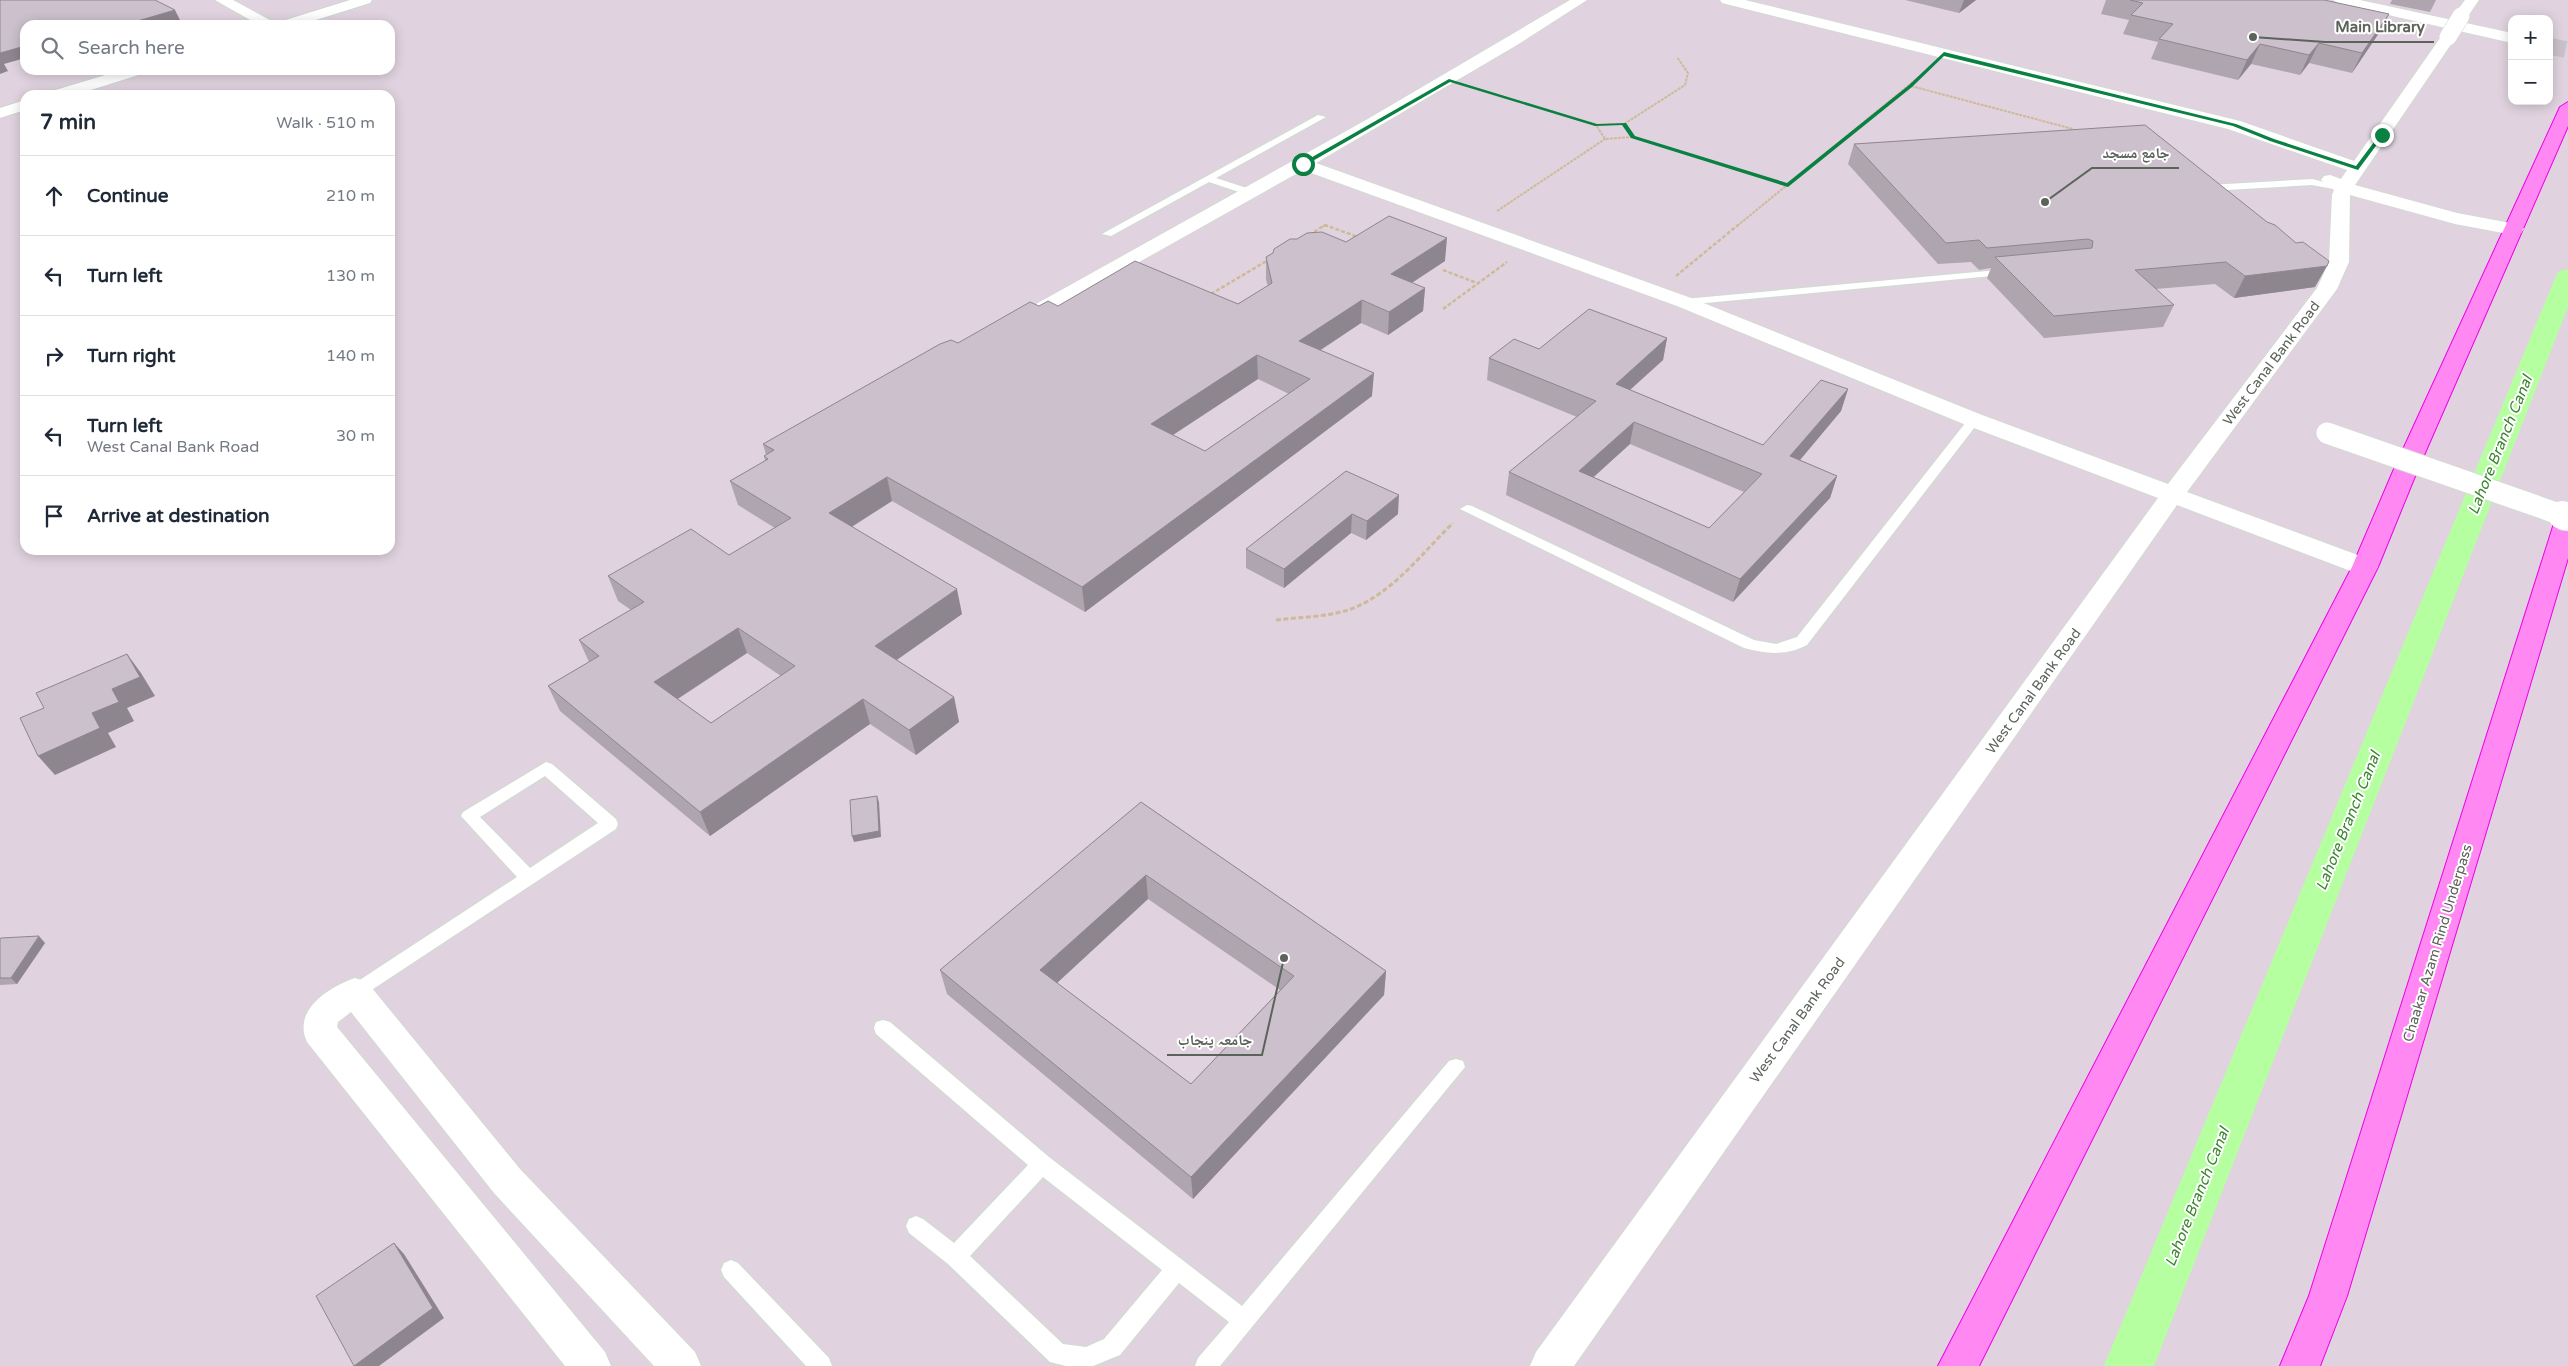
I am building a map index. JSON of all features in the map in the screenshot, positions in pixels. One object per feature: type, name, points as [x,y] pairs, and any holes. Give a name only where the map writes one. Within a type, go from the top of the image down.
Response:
[{"type":"highway","points":[[1958,1366],[2365,566],[2406,469],[2568,107]]},
{"type":"highway","name":"Chaakar Azam Rind Underpass","points":[[2300,1366],[2328,1296],[2568,517]]},
{"type":"street","points":[[222,0],[261,20]]},
{"type":"street","points":[[300,20],[365,0]]},
{"type":"street","points":[[1004,330],[1303,164],[1449,80],[1580,0]]},
{"type":"street","points":[[1727,0],[2234,125],[2272,140],[2307,166],[2351,178],[2455,218],[2514,229]]},
{"type":"street","points":[[2340,0],[2508,37]]},
{"type":"street","name":"West Canal Bank Road","points":[[1550,1366],[2174,494],[2327,289],[2339,262],[2341,196],[2351,178],[2472,0]]},
{"type":"street","points":[[74,90],[123,75]]},
{"type":"street","points":[[0,113],[20,107]]},
{"type":"street","points":[[1303,164],[1476,225],[1684,302],[1974,420],[2365,566]]},
{"type":"street","points":[[2327,432],[2568,517]]},
{"type":"street","points":[[591,1366],[319,1031],[319,1020],[327,1010],[355,992],[507,1181],[681,1366]]},
{"type":"lane","points":[[1107,234],[1321,117]]},
{"type":"lane","points":[[2209,188],[2351,178]]},
{"type":"lane","points":[[1208,179],[1252,193]]},
{"type":"lane","points":[[1684,302],[2020,271]]},
{"type":"lane","points":[[1468,509],[1750,644],[1779,650],[1794,647],[1802,641],[1974,420]]},
{"type":"lane","points":[[355,992],[610,824],[546,768],[469,816],[528,878]]},
{"type":"lane","points":[[883,1028],[1042,1164],[1244,1321]]},
{"type":"lane","points":[[1206,1366],[1456,1067]]},
{"type":"lane","points":[[954,1257],[1042,1164]]},
{"type":"lane","points":[[916,1226],[954,1257],[1058,1354],[1086,1358],[1112,1347],[1177,1268]]},
{"type":"lane","points":[[731,1270],[821,1366]]},
{"type":"path","points":[[1656,292],[1910,86],[1944,54]]},
{"type":"path","points":[[1449,80],[1596,125],[1624,124],[1685,85],[1689,77],[1688,70],[1677,57]]},
{"type":"path","points":[[1910,86],[2073,129]]},
{"type":"path","points":[[1624,124],[1633,137]]},
{"type":"path","points":[[1596,125],[1605,139]]},
{"type":"path","points":[[1476,225],[1605,139],[1633,137],[1788,185]]},
{"type":"path","points":[[1309,235],[1325,225],[1366,240]]},
{"type":"path","points":[[1443,309],[1530,245]]},
{"type":"path","points":[[1204,298],[1276,255]]},
{"type":"path","points":[[1443,270],[1477,283]]},
{"type":"path","points":[[1276,620],[1338,612],[1359,606],[1379,593],[1468,509]]},
{"type":"shaded area","points":[[0,0],[2568,0],[2568,1366],[0,1366]]},
{"type":"building","points":[[0,0],[155,0],[175,10],[141,20],[20,20],[20,47],[0,53]]},
{"type":"building","points":[[2130,0],[2324,0],[2389,14],[2362,53],[2319,43],[2309,55],[2260,44],[2247,60],[2159,39],[2173,24],[2131,15],[2143,3]]},
{"type":"building","points":[[2145,125],[2267,222],[2275,225],[2296,243],[2303,242],[2329,261],[2327,266],[2245,276],[2226,262],[2135,270],[2174,305],[2054,316],[1995,257],[2092,248],[2093,241],[2088,239],[1987,248],[1979,240],[1946,243],[1854,144]]},
{"type":"building","points":[[1389,216],[1447,238],[1391,274],[1425,288],[1389,312],[1362,300],[1299,341],[1374,373],[1082,587],[887,477],[829,513],[957,589],[875,646],[954,697],[909,730],[863,699],[700,812],[548,686],[599,656],[579,640],[644,602],[608,576],[691,529],[729,555],[791,518],[730,481],[768,459],[764,456],[774,450],[763,444],[940,344],[951,340],[958,343],[1030,302],[1039,306],[1048,301],[1058,306],[1135,261],[1238,304],[1272,283],[1266,257],[1273,253],[1274,249],[1290,239],[1297,239],[1307,233],[1322,232],[1346,242]],"holes":[[[1257,355],[1310,379],[1205,451],[1151,424]],[[738,628],[795,666],[711,723],[654,682]]]},
{"type":"building","points":[[1589,309],[1667,338],[1616,384],[1763,445],[1821,380],[1848,389],[1790,456],[1837,476],[1740,579],[1509,472],[1596,401],[1489,358],[1514,339],[1539,349]],"holes":[[[1634,422],[1762,474],[1709,528],[1579,471]]]},
{"type":"building","points":[[1346,471],[1399,495],[1367,521],[1352,514],[1284,569],[1246,549]]},
{"type":"building","points":[[127,654],[140,677],[112,689],[119,702],[92,713],[100,728],[38,756],[20,718],[44,708],[36,693]]},
{"type":"building","points":[[877,796],[879,831],[852,836],[850,800]]},
{"type":"building","points":[[1141,802],[1386,971],[1191,1177],[940,970]],"holes":[[[1146,875],[1294,976],[1191,1084],[1040,970]]]},
{"type":"building","points":[[39,936],[11,978],[0,978],[0,939]]},
{"type":"building","points":[[394,1243],[433,1308],[354,1366],[316,1296]]},
{"type":"waterway","name":"Lahore Branch Canal","points":[[2129,1366],[2568,276]]},
{"type":"tunnel","points":[[2553,47],[2568,50]]},
{"type":"place","name":"Main Library","points":[[2253,37]]},
{"type":"place","name":"جامع مسجد","points":[[2045,202]]},
{"type":"place","name":"جامعہ پنجاب","points":[[1284,958]]},
{"type":"route","points":[[1303,164],[1449,80],[1596,125],[1624,124],[1633,137],[1788,185],[1910,86],[1944,54],[2246,128],[2272,140],[2358,168],[2382,135]]}]
